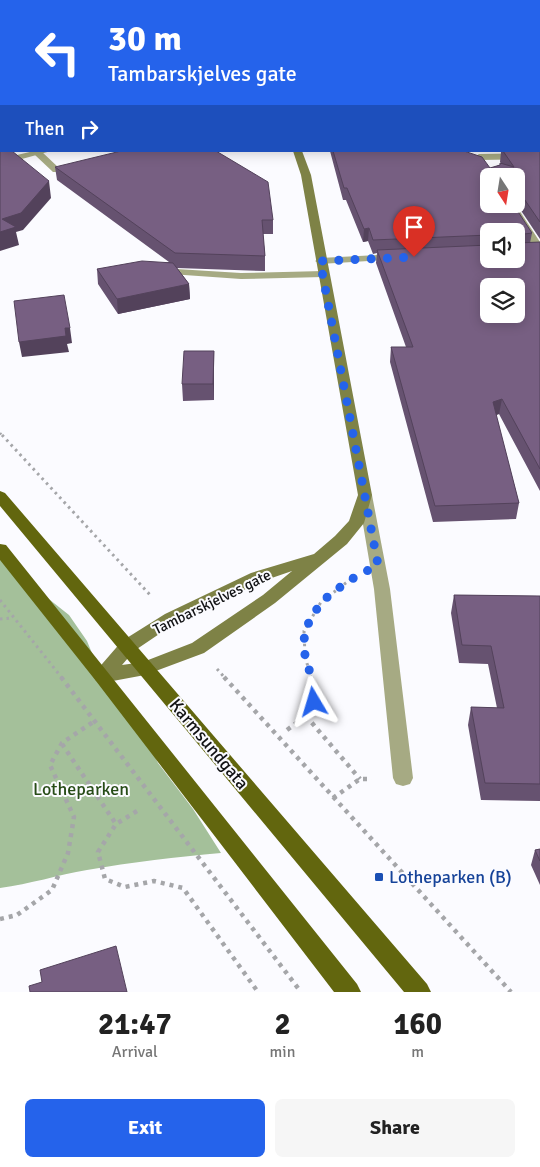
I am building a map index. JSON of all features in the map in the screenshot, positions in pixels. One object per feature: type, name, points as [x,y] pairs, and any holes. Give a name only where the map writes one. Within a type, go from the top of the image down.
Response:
[{"type":"main road","name":"Karmsundgata","points":[[0,496],[419,992]]},
{"type":"main road","points":[[0,549],[102,676],[349,992]]},
{"type":"street","points":[[0,162],[42,152],[56,170]]},
{"type":"street","name":"Tambarskjelves gate","points":[[297,152],[306,175],[320,261],[378,565],[403,778]]},
{"type":"street","points":[[477,154],[540,156]]},
{"type":"street","points":[[477,154],[487,168]]},
{"type":"street","points":[[516,213],[540,250],[525,252]]},
{"type":"street","points":[[320,261],[410,257]]},
{"type":"street","points":[[152,271],[241,276],[323,274]]},
{"type":"street","name":"Tambarskjelves gate","points":[[102,676],[145,668],[198,648],[269,600],[341,540],[356,522],[365,496]]},
{"type":"street","name":"Tambarskjelves gate","points":[[102,676],[128,646],[171,618],[257,577],[320,557]]},
{"type":"path","points":[[0,433],[171,618]]},
{"type":"path","points":[[288,730],[306,716],[314,702],[311,676],[305,656],[304,631],[321,602],[348,581],[378,565]]},
{"type":"path","points":[[0,600],[96,720],[301,992]]},
{"type":"path","points":[[0,619],[13,618]]},
{"type":"path","points":[[198,648],[511,992]]},
{"type":"path","points":[[306,716],[360,779]]},
{"type":"path","points":[[0,919],[17,916],[52,890],[68,853],[74,817],[50,765],[62,743],[96,720]]},
{"type":"path","points":[[62,743],[116,824]]},
{"type":"path","points":[[333,798],[360,779],[403,778]]},
{"type":"path","points":[[137,811],[116,824],[98,852],[104,879],[125,887],[154,880],[183,888],[258,992]]},
{"type":"green space","name":"Lotheparken","points":[[0,549],[45,596],[69,615],[87,641],[101,675],[142,729],[158,763],[193,809],[221,853],[104,867],[0,888]]},
{"type":"building","points":[[0,152],[13,152],[49,181],[21,213],[2,219],[16,227],[0,232]]},
{"type":"building","points":[[117,152],[218,152],[268,182],[273,220],[262,220],[265,256],[175,253],[55,167]]},
{"type":"building","points":[[333,152],[467,152],[482,157],[490,168],[480,168],[480,213],[519,213],[532,233],[525,234],[525,223],[480,223],[480,235],[373,240],[369,228],[364,229],[347,188],[344,188]]},
{"type":"building","points":[[504,152],[540,152],[540,222],[525,200],[525,168],[490,168],[500,165],[500,163],[514,167]]},
{"type":"building","points":[[540,242],[540,469],[502,399],[493,402],[519,503],[435,506],[391,347],[413,347],[377,250],[480,245],[480,268],[525,268],[525,243]]},
{"type":"building","points":[[142,261],[173,263],[189,284],[117,299],[97,269]]},
{"type":"building","points":[[64,295],[70,328],[65,328],[66,336],[19,342],[14,301]]},
{"type":"building","points":[[184,351],[214,351],[213,384],[182,384]]},
{"type":"building","points":[[454,595],[540,596],[540,784],[485,783],[471,707],[504,708],[491,646],[462,645]]},
{"type":"building","points":[[540,849],[540,861],[535,850]]},
{"type":"building","points":[[116,946],[127,992],[30,992],[29,986],[42,982],[40,970]]},
{"type":"place","name":"Lotheparken (B)","points":[[379,877]]},
{"type":"route","points":[[314,702],[311,676],[305,656],[304,631],[321,602],[348,581],[378,565],[320,261],[414,257]]}]
